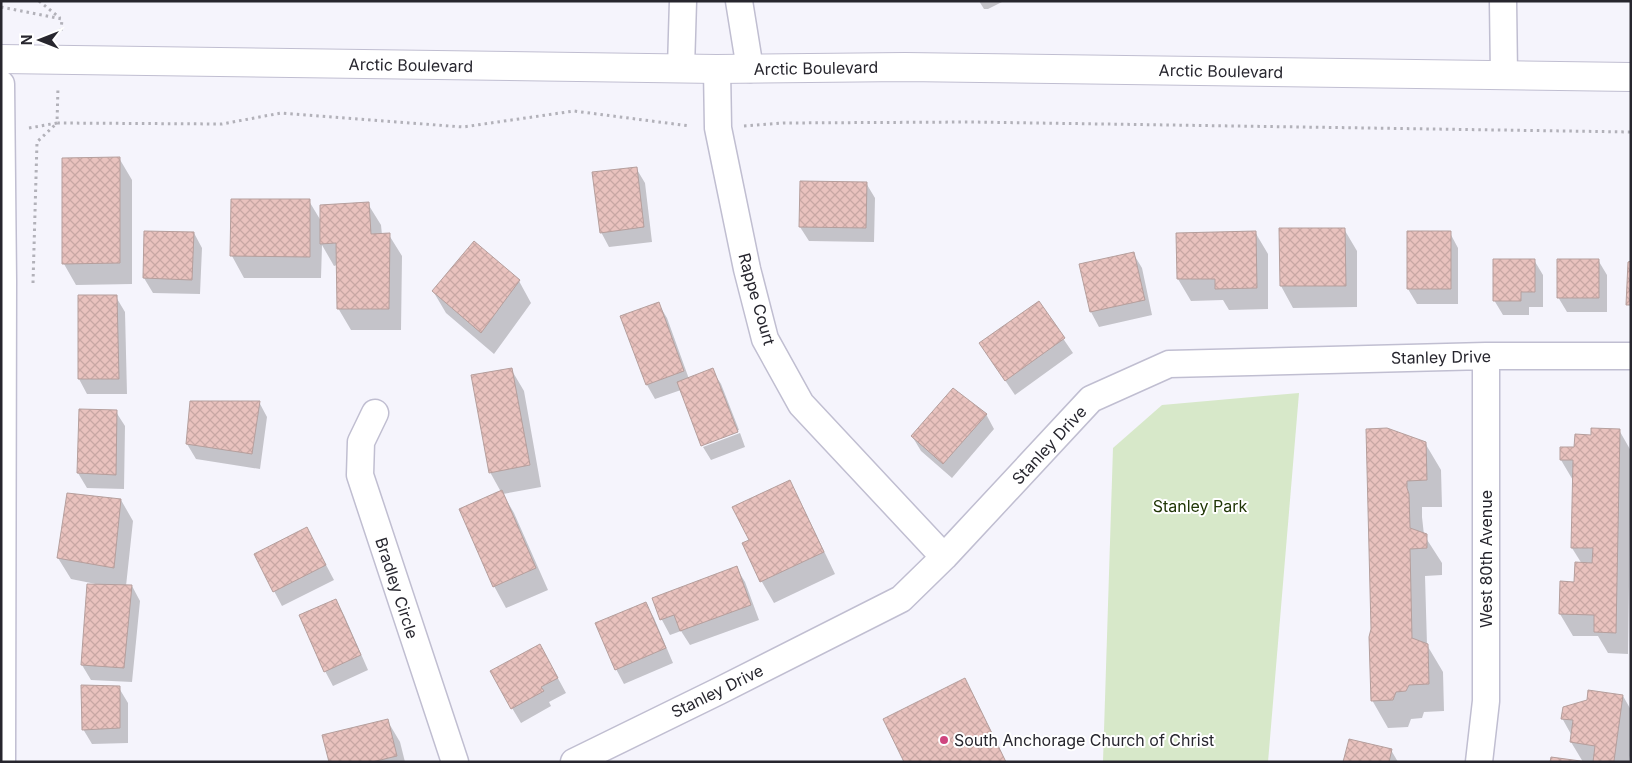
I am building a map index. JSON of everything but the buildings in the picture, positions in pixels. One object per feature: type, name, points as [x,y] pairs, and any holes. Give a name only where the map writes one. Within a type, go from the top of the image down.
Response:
[{"type":"main road","name":"Arctic Boulevard","points":[[1,59],[717,70],[905,67],[1631,77]]},
{"type":"street","points":[[682,68],[683,1]]},
{"type":"street","points":[[739,1],[750,69]]},
{"type":"street","points":[[1503,1],[1504,75]]},
{"type":"street","name":"Rappe Court","points":[[717,70],[718,128],[747,269],[765,339],[802,404],[944,557]]},
{"type":"street","points":[[1,84],[2,762]]},
{"type":"street","name":"Stanley Drive","points":[[574,762],[900,599],[944,557],[1092,399],[1169,364],[1486,356],[1631,356]]},
{"type":"street","name":"West 80th Avenue","points":[[1479,762],[1486,701],[1486,356]]},
{"type":"street","name":"Bradley Circle","points":[[375,413],[361,442],[360,475],[455,762]]},
{"type":"path","points":[[38,1],[62,19]]},
{"type":"path","points":[[1,7],[62,19]]},
{"type":"path","points":[[57,123],[62,19]]},
{"type":"path","points":[[2,133],[57,123],[222,124],[281,113],[463,127],[574,111],[718,128],[783,123],[970,122],[1631,132]]},
{"type":"green space","name":"Stanley Park","points":[[1299,393],[1268,762],[1103,762],[1113,448],[1162,405]]},
{"type":"place","name":"South Anchorage Church of Christ","points":[[944,740]]}]
